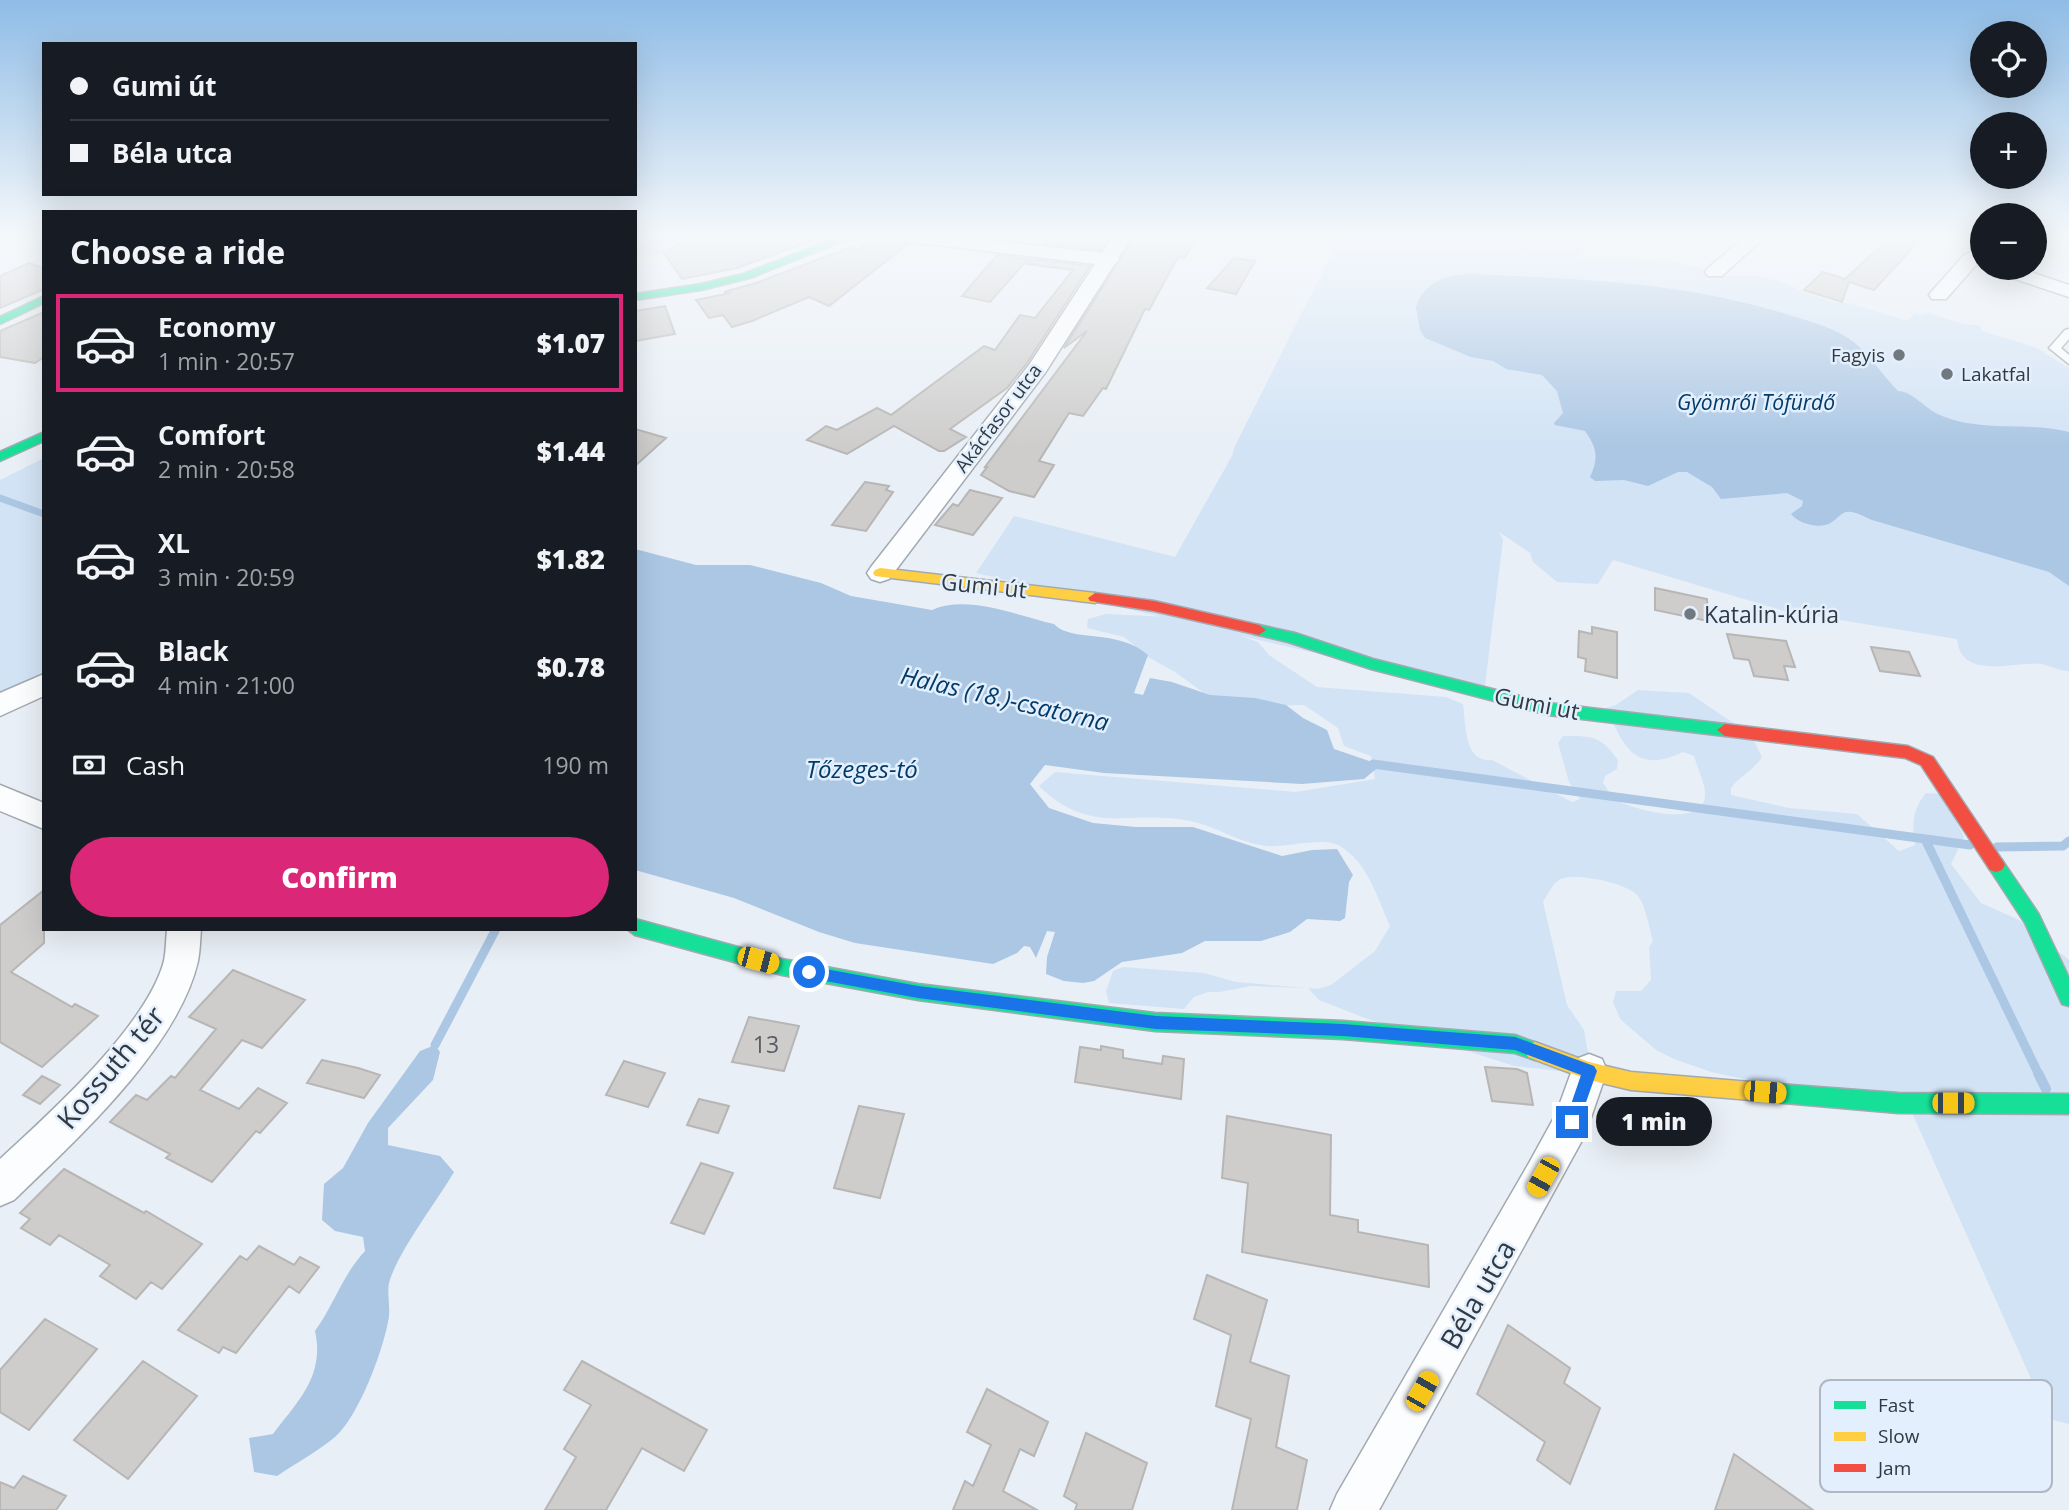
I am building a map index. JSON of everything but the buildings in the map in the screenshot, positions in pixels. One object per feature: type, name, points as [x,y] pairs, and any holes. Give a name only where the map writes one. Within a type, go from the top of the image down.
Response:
[{"type":"street","points":[[0,321],[29,306]]},
{"type":"street","name":"Akácfasor utca","points":[[880,573],[1037,368],[1079,306]]},
{"type":"street","points":[[0,457],[42,437]]},
{"type":"street","name":"Gumi út","points":[[880,573],[1015,587],[1180,612],[1290,637],[1371,664],[1548,709],[1908,752],[1927,761],[1999,867],[2032,918],[2069,998]]},
{"type":"street","points":[[0,705],[42,685]]},
{"type":"street","points":[[0,797],[42,816]]},
{"type":"street","points":[[637,928],[782,967],[918,992],[1156,1023],[1343,1030],[1515,1044],[1590,1071],[1631,1081],[1898,1103],[2069,1104]]},
{"type":"street","name":"Kossuth tér","points":[[0,1186],[54,1135],[119,1064],[166,1001],[186,948],[184,931]]},
{"type":"street","name":"Béla utca","points":[[1353,1510],[1543,1177],[1572,1122],[1590,1071]]},
{"type":"lane","points":[[2069,332],[2054,348],[2069,361]]},
{"type":"shaded area","points":[[1305,306],[1860,306],[1907,321],[1915,313],[1928,313],[1963,324],[1979,325],[1982,331],[2037,348],[2069,368],[2069,671],[2042,664],[1978,665],[1968,660],[1961,652],[1957,639],[1784,611],[1613,560],[1598,584],[1557,582],[1533,562],[1530,553],[1499,532],[1503,540],[1484,693],[976,573],[1014,516],[1175,557],[1232,456]]},
{"type":"shaded area","points":[[42,459],[42,678],[0,696],[0,480]]},
{"type":"shaded area","points":[[1106,614],[1191,618],[1258,642],[1269,655],[1317,687],[1446,697],[1463,704],[1468,741],[1476,755],[1492,760],[1572,802],[1580,799],[1569,782],[1558,743],[1563,736],[1595,739],[1612,752],[1618,760],[1617,769],[1605,776],[1603,783],[1616,800],[1668,814],[1695,811],[1703,804],[1705,792],[1694,756],[1683,752],[1653,760],[1642,758],[1625,745],[1606,708],[1616,705],[1638,690],[1689,693],[1751,735],[1762,757],[1731,788],[1731,795],[1789,808],[1857,814],[1899,851],[1915,845],[1914,818],[1926,793],[1943,794],[1964,837],[1951,864],[1981,903],[2019,920],[2069,960],[2069,1424],[2052,1420],[2052,1380],[2032,1380],[1913,1115],[1711,1072],[1656,1050],[1620,1019],[1613,1002],[1616,991],[1641,991],[1651,980],[1649,947],[1653,941],[1643,905],[1631,891],[1613,883],[1581,877],[1560,879],[1552,888],[1543,902],[1567,1005],[1584,1030],[1591,1070],[1578,1073],[1514,1066],[1365,1018],[1319,1000],[1308,988],[1318,989],[1331,985],[1375,951],[1390,926],[1365,871],[1350,853],[1340,846],[1315,842],[1266,846],[1246,842],[1190,821],[1094,816],[1058,802],[1039,786],[1055,772],[1296,792],[1375,779],[1371,756],[1344,746],[1338,728],[1304,705],[1223,707],[1175,672],[1148,657],[1124,637],[1087,628],[1088,619]]},
{"type":"shaded area","points":[[1123,967],[1204,973],[1236,982],[1305,988],[1251,986],[1208,992],[1194,997],[1184,1009],[1109,1003],[1106,991],[1113,971]]},
{"type":"water","name":"Gyömrői Tófürdő","points":[[1758,306],[1830,329],[1851,340],[1898,391],[1909,394],[1940,415],[1971,424],[2037,427],[2069,432],[2069,586],[2049,572],[1852,512],[1844,513],[1822,526],[1805,523],[1791,514],[1802,506],[1803,501],[1787,493],[1721,499],[1712,487],[1687,472],[1678,472],[1648,486],[1624,480],[1595,481],[1590,477],[1596,459],[1592,443],[1585,431],[1555,425],[1563,413],[1557,391],[1542,375],[1506,369],[1493,361],[1471,357],[1425,338],[1420,330],[1416,307]]},
{"type":"water","name":"Tőzeges-tó","points":[[637,550],[696,565],[750,565],[821,583],[851,596],[932,610],[961,604],[993,608],[1054,624],[1072,633],[1123,641],[1148,655],[1134,693],[1143,695],[1150,678],[1172,682],[1210,695],[1255,698],[1286,705],[1303,718],[1327,730],[1334,749],[1381,765],[1364,779],[1302,784],[1104,773],[1045,765],[1030,784],[1049,808],[1093,823],[1136,827],[1193,827],[1282,856],[1312,850],[1337,849],[1353,875],[1349,882],[1345,918],[1340,921],[1307,919],[1290,932],[1261,941],[1205,941],[1182,953],[1122,962],[1094,981],[1064,981],[1046,974],[1047,957],[1055,932],[1047,931],[1036,958],[1030,947],[1024,946],[1017,953],[993,964],[855,943],[819,932],[734,898],[637,871]]},
{"type":"water","points":[[435,1045],[440,1052],[433,1080],[388,1128],[388,1145],[440,1156],[454,1172],[393,1271],[388,1287],[387,1329],[370,1380],[353,1414],[335,1437],[277,1476],[254,1472],[249,1438],[273,1434],[300,1399],[313,1375],[317,1347],[315,1331],[365,1251],[363,1237],[335,1231],[322,1220],[324,1184],[343,1168],[368,1123],[420,1051]]},
{"type":"waterway","points":[[0,498],[42,513]]},
{"type":"waterway","points":[[1373,764],[1970,845]]},
{"type":"waterway","points":[[1925,839],[2039,1075]]},
{"type":"waterway","points":[[1997,847],[2063,846],[2069,841]]},
{"type":"waterway","points":[[435,1045],[495,931]]},
{"type":"waterway","points":[[2039,1075],[2046,1089]]},
{"type":"traffic: fast","points":[[0,321],[29,306]]},
{"type":"traffic: fast","points":[[0,457],[42,437]]},
{"type":"traffic: fast","points":[[1259,630],[1290,637],[1371,664],[1548,709],[1725,730]]},
{"type":"traffic: fast","points":[[1996,865],[2032,918],[2069,998]]},
{"type":"traffic: fast","points":[[637,928],[782,967],[918,992],[1155,1022],[1343,1030],[1515,1044],[1535,1051]]},
{"type":"traffic: fast","points":[[1751,1091],[1898,1103],[2069,1104]]},
{"type":"traffic: slow","points":[[880,573],[1095,598]]},
{"type":"traffic: slow","points":[[1535,1051],[1589,1071],[1631,1081],[1751,1091]]},
{"type":"traffic: jam","points":[[1095,598],[1154,606],[1259,630]]},
{"type":"traffic: jam","points":[[1725,730],[1908,752],[1927,761],[1996,865]]},
{"type":"place","name":"Fagyis","points":[[1899,355]]},
{"type":"place","name":"Lakatfal","points":[[1947,374]]},
{"type":"place","name":"Katalin-kúria","points":[[1690,614]]},
{"type":"route","points":[[809,972],[918,992],[1156,1023],[1343,1030],[1515,1044],[1590,1071],[1572,1122]]},
{"type":"water label","name":"Halas (18.)-csatorna","points":[[1005,698]]}]
